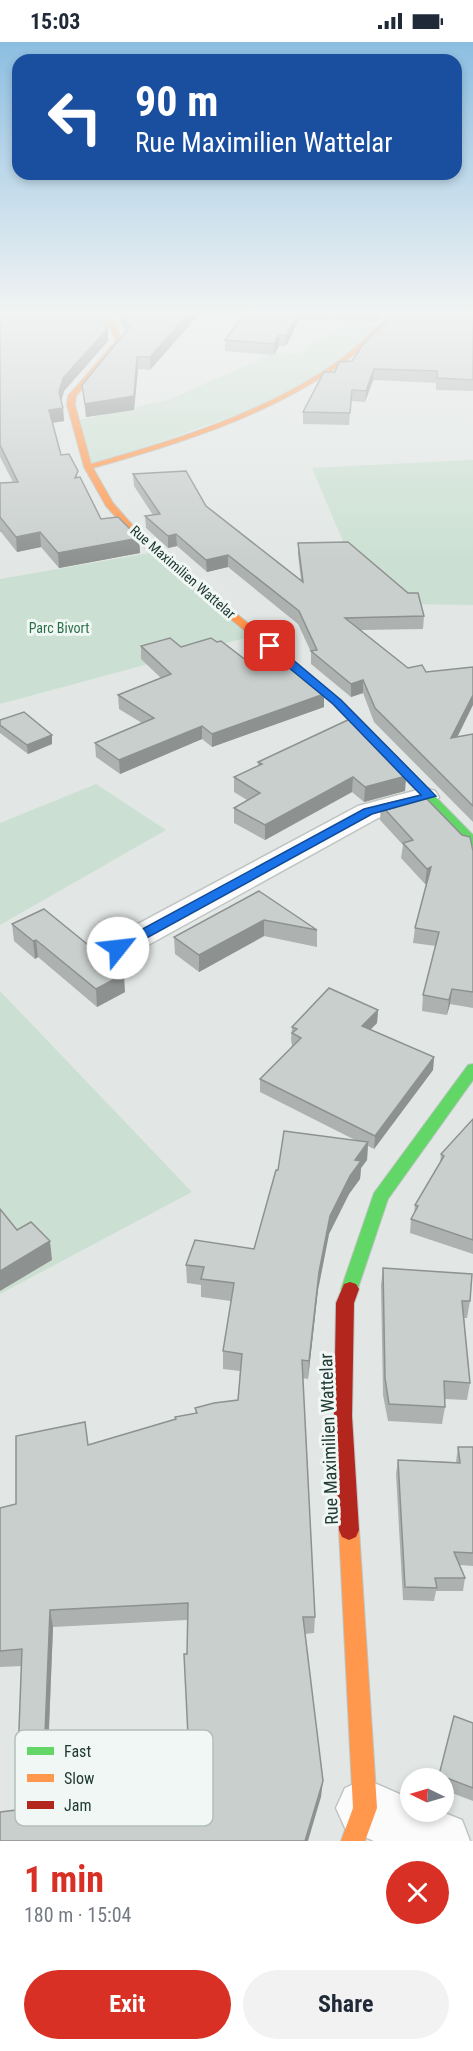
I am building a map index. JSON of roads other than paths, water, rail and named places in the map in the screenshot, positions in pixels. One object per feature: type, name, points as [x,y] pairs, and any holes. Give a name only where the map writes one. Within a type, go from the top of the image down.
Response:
[{"type":"street","name":"Rue Maximilien Wattelar","points":[[74,394],[70,405],[86,462],[109,504],[140,538],[337,702],[473,842]]},
{"type":"street","points":[[86,462],[209,428],[284,394]]},
{"type":"street","points":[[118,948],[368,812],[430,796]]},
{"type":"street","name":"Rue Maximilien Wattelar","points":[[359,1824],[343,1416],[345,1303],[380,1197],[473,1069]]},
{"type":"street","points":[[359,1824],[441,1841]]},
{"type":"park label","name":"Parc Bivort","points":[[59,628]]}]
